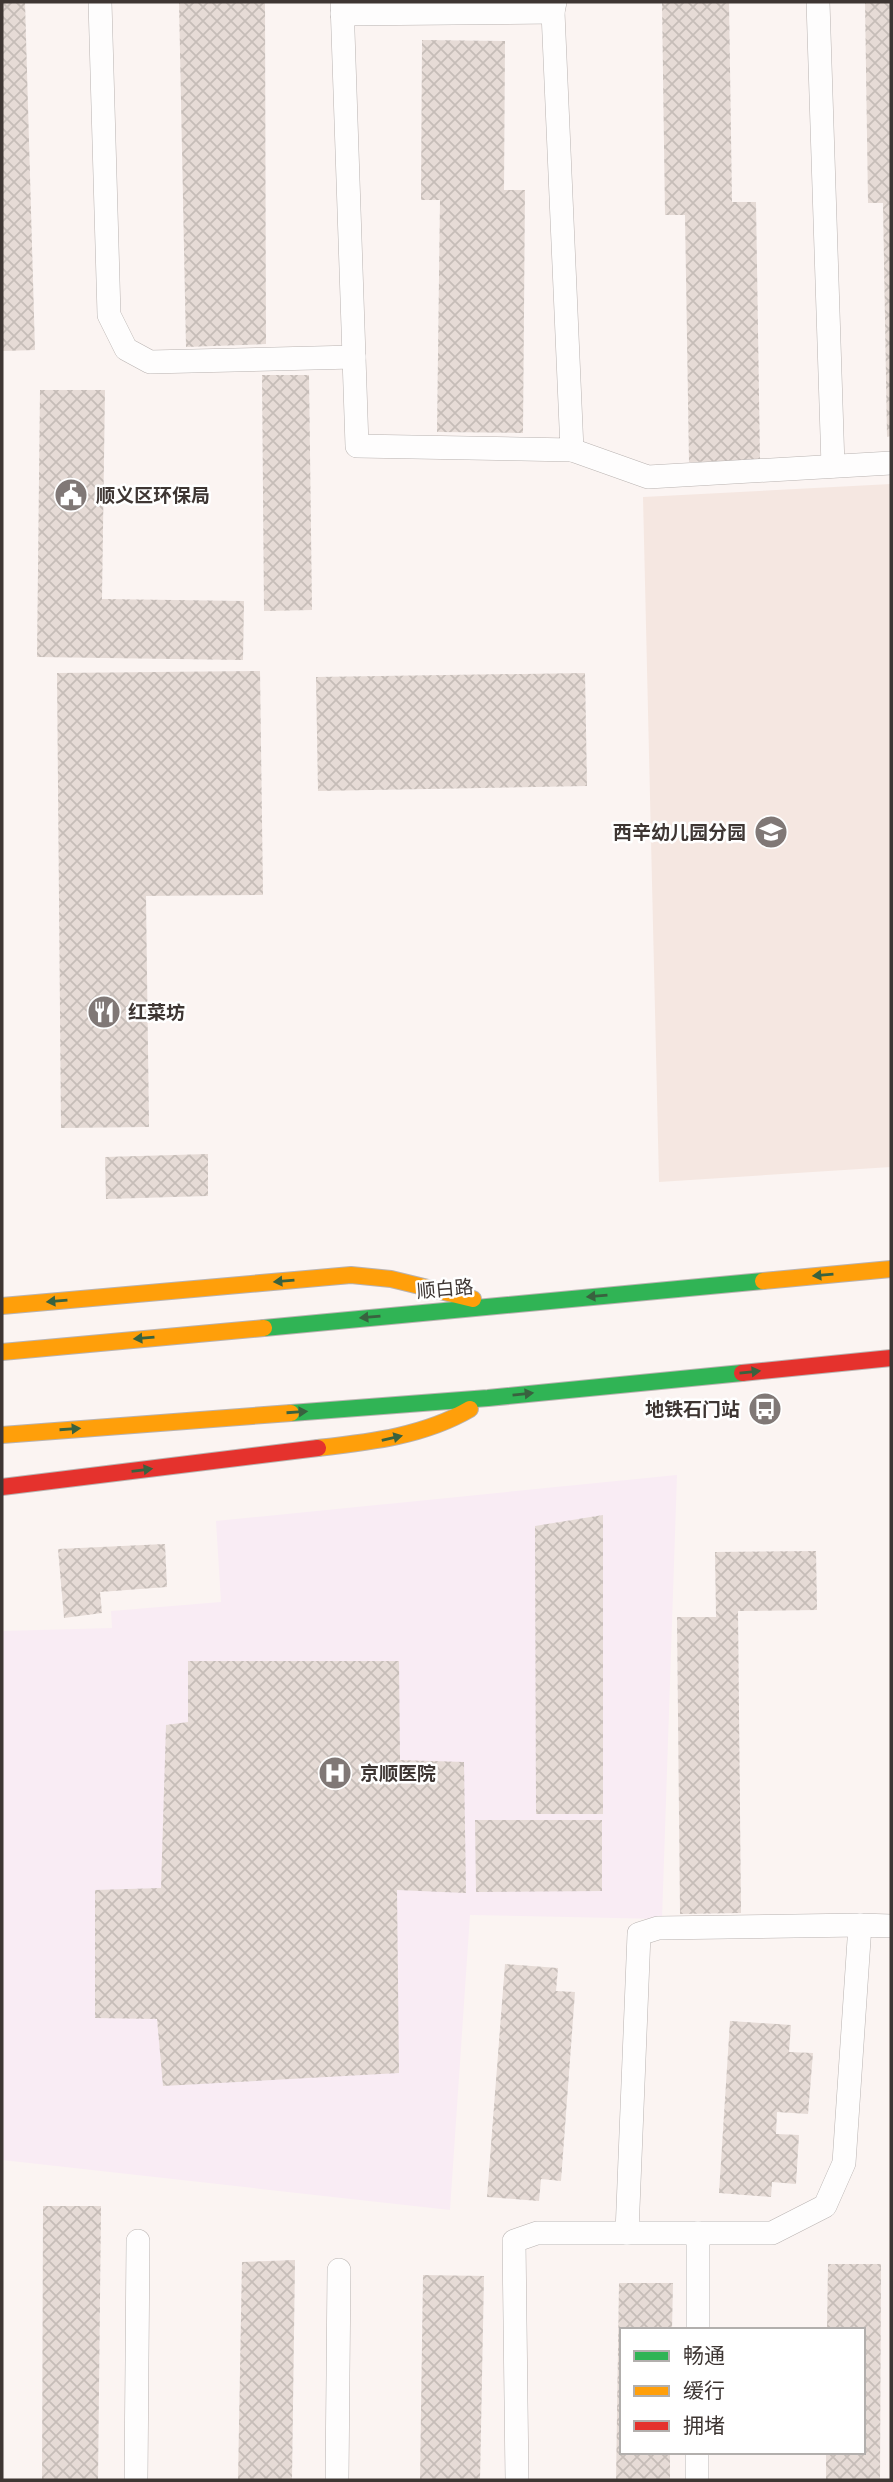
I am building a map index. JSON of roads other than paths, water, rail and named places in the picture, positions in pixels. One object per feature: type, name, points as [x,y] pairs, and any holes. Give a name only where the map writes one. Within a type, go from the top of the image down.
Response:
[{"type":"main road","name":"顺白路","points":[[2,1352],[891,1269]]},
{"type":"main road","points":[[2,1306],[351,1275],[431,1287],[496,1306]]},
{"type":"main road","points":[[2,1435],[488,1398],[891,1358]]},
{"type":"main road","points":[[2,1487],[377,1441],[448,1422],[488,1398]]},
{"type":"lane","points":[[100,2],[109,315],[127,349],[150,362],[354,357]]},
{"type":"lane","points":[[818,2],[833,466]]},
{"type":"lane","points":[[572,450],[554,7],[342,8],[357,446],[572,450],[648,477],[891,463]]},
{"type":"lane","points":[[517,2480],[514,2241],[537,2233],[772,2234],[825,2206],[844,2163],[860,1924]]},
{"type":"lane","points":[[627,2233],[639,1934],[658,1928],[860,1924],[891,1926]]},
{"type":"lane","points":[[698,2233],[698,2328]]},
{"type":"lane","points":[[136,2480],[138,2241]]},
{"type":"lane","points":[[337,2480],[338,2270]]},
{"type":"lane","points":[[697,2454],[697,2480]]},
{"type":"place","name":"顺义区环保局","points":[[71,495]]},
{"type":"place","name":"西辛幼儿园分园","points":[[771,832]]},
{"type":"place","name":"红菜坊","points":[[104,1012]]},
{"type":"place","name":"地铁石门站","points":[[765,1409]]},
{"type":"place","name":"京顺医院","points":[[335,1773]]}]
